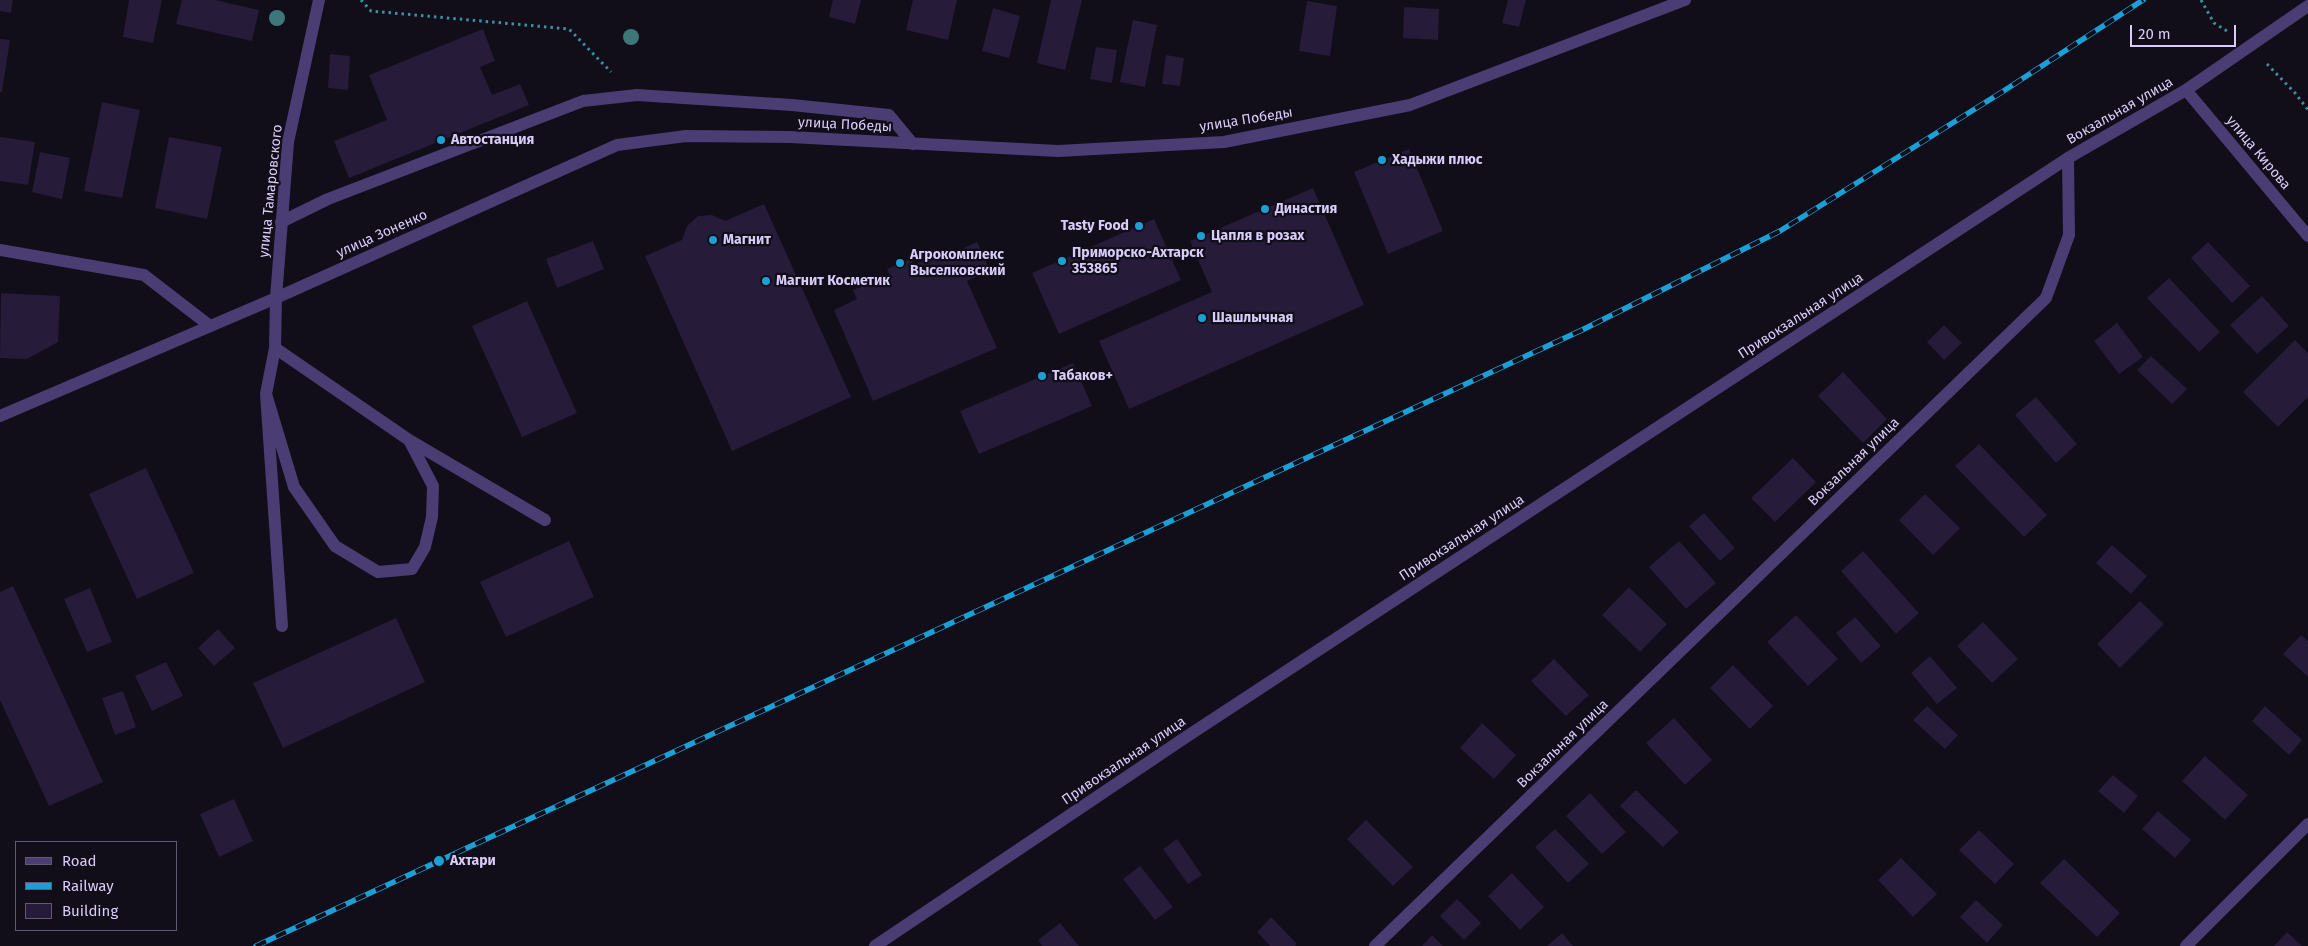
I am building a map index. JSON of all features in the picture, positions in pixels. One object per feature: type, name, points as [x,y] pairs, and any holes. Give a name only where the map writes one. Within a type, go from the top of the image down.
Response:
[{"type":"street","name":"улица Тамаровского","points":[[266,394],[275,348],[276,298],[288,142],[319,0]]},
{"type":"street","name":"улица Победы","points":[[790,137],[1058,151],[1224,142],[1410,105],[1685,0]]},
{"type":"street","name":"Вокзальная улица","points":[[1375,946],[2046,298],[2069,235],[2068,158],[2186,90],[2308,6]]},
{"type":"street","name":"улица Кирова","points":[[2186,90],[2308,236]]},
{"type":"street","points":[[282,222],[328,199],[583,101],[636,95],[792,105],[889,115],[913,144]]},
{"type":"street","name":"улица Зоненко","points":[[0,416],[276,298],[617,145],[686,136],[790,137]]},
{"type":"street","name":"Привокзальная улица","points":[[875,946],[1186,737],[2068,158]]},
{"type":"street","points":[[0,250],[144,275],[210,326]]},
{"type":"street","points":[[275,348],[409,440],[545,520]]},
{"type":"street","points":[[266,394],[294,487],[335,546],[378,572],[412,569],[426,547],[432,517],[433,486],[409,440]]},
{"type":"street","points":[[266,394],[282,626]]},
{"type":"street","points":[[2186,946],[2308,824]]},
{"type":"path","points":[[361,0],[371,11],[570,29],[612,73]]},
{"type":"building","points":[[0,0],[13,0],[11,13],[0,11]]},
{"type":"building","points":[[129,0],[162,0],[153,43],[123,37]]},
{"type":"building","points":[[182,0],[215,0],[259,10],[252,41],[176,24]]},
{"type":"building","points":[[833,0],[861,0],[855,24],[829,17]]},
{"type":"building","points":[[913,0],[957,0],[948,40],[906,30]]},
{"type":"building","points":[[1051,0],[1082,0],[1065,70],[1037,63]]},
{"type":"building","points":[[1508,0],[1526,0],[1519,27],[1502,23]]},
{"type":"building","points":[[1307,1],[1337,6],[1330,56],[1299,51]]},
{"type":"building","points":[[1404,7],[1439,9],[1438,40],[1403,38]]},
{"type":"building","points":[[993,8],[1020,16],[1009,58],[982,51]]},
{"type":"building","points":[[1133,20],[1157,25],[1145,87],[1120,82]]},
{"type":"building","points":[[483,29],[495,61],[480,67],[492,95],[520,84],[529,105],[349,178],[334,141],[387,120],[369,75]]},
{"type":"building","points":[[0,39],[10,40],[2,92],[0,92]]},
{"type":"building","points":[[1096,47],[1117,50],[1112,83],[1090,79]]},
{"type":"building","points":[[330,54],[350,56],[348,90],[328,88]]},
{"type":"building","points":[[1166,55],[1184,58],[1180,86],[1162,84]]},
{"type":"building","points":[[102,102],[140,110],[122,198],[84,191]]},
{"type":"building","points":[[0,137],[35,142],[28,185],[0,181]]},
{"type":"building","points":[[169,137],[222,147],[207,219],[155,208]]},
{"type":"building","points":[[1409,149],[1443,231],[1388,254],[1354,172]]},
{"type":"building","points":[[40,152],[70,158],[62,199],[32,192]]},
{"type":"building","points":[[1313,188],[1364,305],[1129,409],[1099,341],[1212,292],[1190,241]]},
{"type":"building","points":[[764,204],[851,397],[732,451],[645,256],[682,240],[687,226],[698,216],[712,215],[725,221]]},
{"type":"building","points":[[1154,219],[1181,280],[1059,334],[1032,273]]},
{"type":"building","points":[[593,241],[604,269],[557,288],[546,259]]},
{"type":"building","points":[[977,242],[990,270],[967,281],[997,348],[873,401],[834,310],[857,299],[853,290],[890,275],[887,269],[911,258],[914,265],[950,248],[953,253]]},
{"type":"building","points":[[2208,242],[2250,286],[2232,303],[2191,258]]},
{"type":"building","points":[[2169,278],[2220,332],[2199,352],[2147,298]]},
{"type":"building","points":[[1,293],[60,296],[58,342],[27,359],[0,358]]},
{"type":"building","points":[[2262,296],[2289,326],[2257,354],[2230,325]]},
{"type":"building","points":[[527,301],[577,413],[522,437],[472,326]]},
{"type":"building","points":[[2117,323],[2143,357],[2119,374],[2094,341]]},
{"type":"building","points":[[1944,325],[1962,343],[1944,360],[1927,342]]},
{"type":"building","points":[[2295,340],[2308,353],[2308,397],[2278,427],[2243,392]]},
{"type":"building","points":[[2151,356],[2187,389],[2172,404],[2137,370]]},
{"type":"building","points":[[1073,363],[1092,406],[979,454],[960,411]]},
{"type":"building","points":[[1843,372],[1887,419],[1863,443],[1818,396]]},
{"type":"building","points":[[2036,397],[2077,444],[2056,463],[2015,415]]},
{"type":"building","points":[[1979,444],[2047,515],[2024,537],[1955,466]]},
{"type":"building","points":[[1793,458],[1816,482],[1775,522],[1751,498]]},
{"type":"building","points":[[146,468],[194,573],[137,599],[89,494]]},
{"type":"building","points":[[1925,494],[1960,528],[1933,555],[1899,520]]},
{"type":"building","points":[[1704,513],[1735,548],[1720,561],[1689,526]]},
{"type":"building","points":[[569,541],[594,597],[506,637],[480,582]]},
{"type":"building","points":[[1679,541],[1716,583],[1686,609],[1649,567]]},
{"type":"building","points":[[2112,545],[2147,576],[2131,594],[2096,563]]},
{"type":"building","points":[[1863,551],[1919,613],[1896,634],[1841,571]]},
{"type":"building","points":[[13,586],[103,782],[49,806],[0,700],[0,592]]},
{"type":"building","points":[[1629,587],[1667,624],[1640,652],[1602,615]]},
{"type":"building","points":[[90,588],[112,642],[87,652],[64,599]]},
{"type":"building","points":[[2140,601],[2164,624],[2120,668],[2097,644]]},
{"type":"building","points":[[1796,615],[1838,659],[1808,686],[1767,642]]},
{"type":"building","points":[[1855,617],[1881,646],[1861,663],[1836,633]]},
{"type":"building","points":[[396,618],[425,682],[283,748],[253,683]]},
{"type":"building","points":[[1983,622],[2018,659],[1992,683],[1957,646]]},
{"type":"building","points":[[218,629],[235,648],[214,666],[198,648]]},
{"type":"building","points":[[2301,635],[2308,641],[2308,677],[2283,654]]},
{"type":"building","points":[[1930,656],[1957,688],[1937,704],[1911,673]]},
{"type":"building","points":[[1554,659],[1589,695],[1566,716],[1531,681]]},
{"type":"building","points":[[166,662],[183,696],[152,711],[135,676]]},
{"type":"building","points":[[1733,665],[1773,706],[1750,729],[1710,688]]},
{"type":"building","points":[[123,691],[136,727],[115,735],[102,698]]},
{"type":"building","points":[[1927,706],[1958,735],[1945,749],[1913,720]]},
{"type":"building","points":[[2265,706],[2302,740],[2289,755],[2252,721]]},
{"type":"building","points":[[1674,718],[1712,760],[1685,785],[1646,743]]},
{"type":"building","points":[[1482,723],[1516,755],[1494,779],[1460,748]]},
{"type":"building","points":[[2205,756],[2248,795],[2225,820],[2182,781]]},
{"type":"building","points":[[2113,775],[2138,796],[2124,813],[2098,791]]},
{"type":"building","points":[[1636,790],[1679,832],[1663,847],[1620,806]]},
{"type":"building","points":[[1590,793],[1626,832],[1602,854],[1566,816]]},
{"type":"building","points":[[234,799],[253,841],[219,857],[200,814]]},
{"type":"building","points":[[2158,811],[2191,840],[2175,858],[2142,829]]},
{"type":"building","points":[[1366,820],[1413,867],[1393,886],[1347,839]]},
{"type":"building","points":[[1555,829],[1589,864],[1568,883],[1535,847]]},
{"type":"building","points":[[1979,830],[2014,864],[1995,884],[1959,850]]},
{"type":"building","points":[[1177,839],[1202,875],[1188,884],[1163,849]]},
{"type":"building","points":[[1901,858],[1937,894],[1913,917],[1878,880]]},
{"type":"building","points":[[2064,859],[2120,913],[2097,937],[2040,883]]},
{"type":"building","points":[[1140,866],[1173,907],[1155,920],[1123,879]]},
{"type":"building","points":[[1512,873],[1544,907],[1520,930],[1488,896]]},
{"type":"building","points":[[1457,899],[1481,923],[1464,940],[1440,916]]},
{"type":"building","points":[[1976,900],[2003,925],[1987,943],[1960,917]]},
{"type":"building","points":[[1271,917],[1297,944],[1295,946],[1270,946],[1257,932]]},
{"type":"building","points":[[1060,923],[1079,946],[1042,946],[1038,940]]},
{"type":"building","points":[[2287,932],[2302,946],[2274,946]]},
{"type":"building","points":[[1562,933],[1573,946],[1547,946]]},
{"type":"building","points":[[1432,935],[1443,946],[1422,946]]},
{"type":"railway","points":[[256,946],[1582,330],[1780,231],[2002,92],[2143,0]]},
{"type":"place","name":"Автостанция","points":[[441,140]]},
{"type":"place","name":"Хадыжи плюс","points":[[1382,160]]},
{"type":"place","name":"Династия","points":[[1265,209]]},
{"type":"place","name":"Tasty Food","points":[[1139,226]]},
{"type":"place","name":"Цапля в розах","points":[[1201,236]]},
{"type":"place","name":"Магнит","points":[[713,240]]},
{"type":"place","name":"Приморско-Ахтарск 353865","points":[[1062,261]]},
{"type":"place","name":"Агрокомплекс Выселковский","points":[[900,263]]},
{"type":"place","name":"Магнит Косметик","points":[[766,281]]},
{"type":"place","name":"Шашлычная","points":[[1202,318]]},
{"type":"place","name":"Табаков+","points":[[1042,376]]},
{"type":"place","name":"Ахтари","points":[[439,861]]}]
